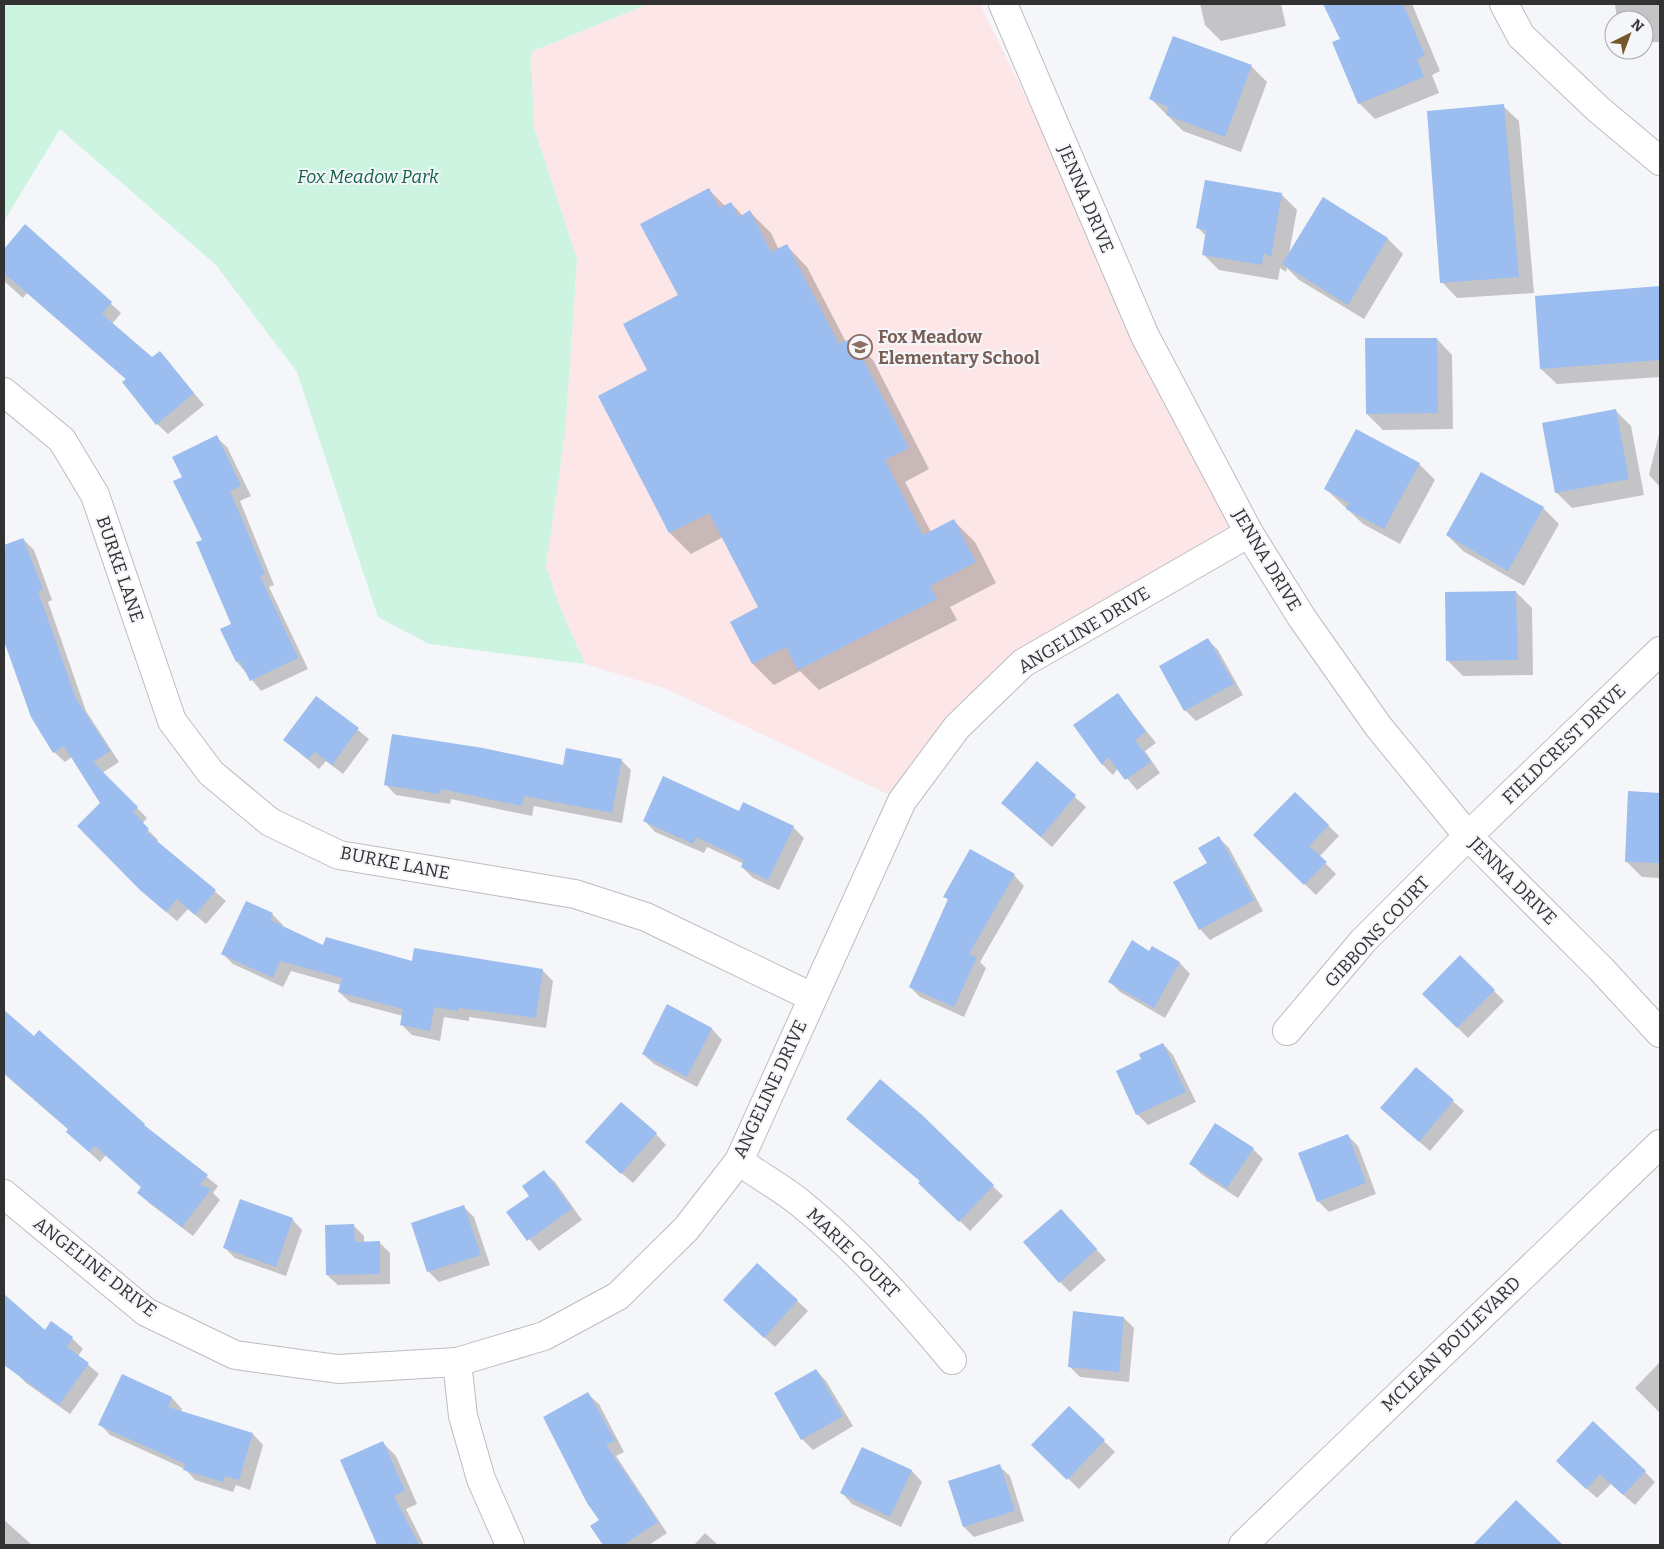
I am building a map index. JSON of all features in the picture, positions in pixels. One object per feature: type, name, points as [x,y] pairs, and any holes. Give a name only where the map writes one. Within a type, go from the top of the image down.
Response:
[{"type":"street","name":"JENNA DRIVE","points":[[1004,4],[1145,336],[1249,533],[1302,618],[1378,726],[1468,836],[1601,969],[1660,1033]]},
{"type":"street","points":[[1504,4],[1521,36],[1598,109],[1660,161]]},
{"type":"street","name":"BURKE LANE","points":[[4,392],[62,440],[95,495],[172,720],[211,773],[270,822],[339,855],[575,894],[646,917],[812,997]]},
{"type":"street","name":"ANGELINE DRIVE","points":[[4,1194],[146,1312],[235,1355],[338,1369],[457,1362],[544,1336],[618,1296],[686,1229],[739,1162],[812,997],[902,802],[957,727],[1023,663],[1249,533]]},
{"type":"street","name":"FIELDCREST DRIVE","points":[[1468,836],[1660,651]]},
{"type":"street","name":"GIBBONS COURT","points":[[1287,1031],[1364,941],[1468,836]]},
{"type":"street","name":"MCLEAN BOULEVARD","points":[[1243,1545],[1660,1144]]},
{"type":"street","name":"MARIE COURT","points":[[739,1162],[798,1201],[850,1248],[906,1304],[952,1360]]},
{"type":"street","points":[[457,1362],[463,1416],[481,1479],[510,1545]]},
{"type":"shaded area","name":"Fox Meadow Elementary School","points":[[648,4],[980,4],[1239,528],[1026,651],[894,797],[667,689],[585,664],[560,607],[546,567],[565,434],[577,259],[534,128],[531,52]]},
{"type":"green space","name":"Fox Meadow Park","points":[[4,4],[648,4],[531,52],[534,128],[577,259],[565,434],[546,567],[560,607],[585,664],[429,644],[378,617],[297,372],[216,265],[60,129],[4,221]]},
{"type":"building","points":[[1323,4],[1403,4],[1425,55],[1417,59],[1424,77],[1358,104],[1332,42],[1340,39]]},
{"type":"building","points":[[1173,36],[1252,65],[1225,137],[1166,115],[1169,107],[1149,99]]},
{"type":"building","points":[[1504,104],[1519,277],[1440,283],[1427,111]]},
{"type":"building","points":[[1205,180],[1282,193],[1271,257],[1264,253],[1262,265],[1202,255],[1206,230],[1196,228]]},
{"type":"building","points":[[709,188],[719,208],[731,202],[739,217],[750,210],[771,252],[787,244],[839,344],[852,338],[909,448],[885,460],[923,535],[954,519],[976,562],[930,586],[937,599],[798,670],[786,647],[752,664],[730,622],[758,607],[709,513],[669,533],[598,396],[647,370],[623,324],[678,295],[640,224]]},
{"type":"building","points":[[1323,197],[1388,238],[1348,305],[1282,264]]},
{"type":"building","points":[[25,224],[112,302],[102,314],[152,357],[160,351],[194,393],[156,425],[122,382],[126,379],[4,273],[4,249]]},
{"type":"building","points":[[1660,286],[1660,360],[1540,369],[1535,296]]},
{"type":"building","points":[[1365,338],[1437,338],[1438,413],[1366,414]]},
{"type":"building","points":[[1616,409],[1629,479],[1555,493],[1542,423]]},
{"type":"building","points":[[1356,429],[1420,463],[1384,529],[1346,509],[1349,503],[1324,489]]},
{"type":"building","points":[[217,435],[241,486],[230,491],[265,574],[260,576],[298,658],[250,681],[240,661],[236,662],[220,629],[231,624],[196,542],[202,540],[173,481],[182,477],[172,457]]},
{"type":"building","points":[[1481,472],[1544,507],[1508,571],[1446,535]]},
{"type":"building","points":[[23,538],[43,590],[38,591],[76,699],[110,751],[93,762],[138,807],[133,812],[149,829],[146,832],[216,890],[195,915],[177,899],[166,912],[140,890],[77,826],[100,803],[64,746],[53,753],[31,717],[4,641],[4,545]]},
{"type":"building","points":[[1516,591],[1518,660],[1446,661],[1445,592]]},
{"type":"building","points":[[1208,638],[1234,684],[1184,711],[1159,666]]},
{"type":"building","points":[[1118,693],[1146,732],[1135,740],[1151,762],[1125,780],[1108,757],[1102,765],[1073,725]]},
{"type":"building","points":[[316,696],[359,728],[332,765],[315,752],[308,759],[283,740]]},
{"type":"building","points":[[392,734],[483,748],[563,765],[566,748],[622,759],[612,813],[524,796],[522,806],[441,789],[440,794],[384,785]]},
{"type":"building","points":[[1037,761],[1076,795],[1041,837],[1001,803]]},
{"type":"building","points":[[663,776],[739,811],[743,802],[794,826],[768,880],[741,867],[744,860],[696,837],[693,844],[643,821]]},
{"type":"building","points":[[1628,791],[1660,793],[1660,863],[1625,862]]},
{"type":"building","points":[[1295,792],[1329,825],[1309,846],[1327,862],[1304,885],[1253,835]]},
{"type":"building","points":[[1219,836],[1254,900],[1199,930],[1173,882],[1207,863],[1198,848]]},
{"type":"building","points":[[970,849],[1015,874],[969,954],[977,957],[954,1007],[909,987],[948,899],[943,897]]},
{"type":"building","points":[[246,901],[273,913],[270,920],[323,945],[326,937],[412,961],[414,948],[543,969],[536,1018],[459,1008],[458,1011],[434,1007],[430,1031],[400,1025],[403,1009],[338,992],[342,978],[280,961],[273,978],[221,954]]},
{"type":"building","points":[[1132,940],[1149,951],[1152,946],[1180,962],[1154,1008],[1108,982]]},
{"type":"building","points":[[1460,955],[1495,990],[1457,1028],[1422,994]]},
{"type":"building","points":[[667,1004],[712,1028],[687,1077],[642,1054]]},
{"type":"building","points":[[4,1010],[34,1036],[39,1030],[144,1125],[208,1175],[200,1185],[211,1189],[182,1227],[137,1193],[141,1187],[95,1146],[89,1152],[66,1132],[68,1129],[4,1073]]},
{"type":"building","points":[[1163,1043],[1186,1092],[1136,1115],[1116,1071],[1141,1059],[1139,1054]]},
{"type":"building","points":[[1416,1067],[1454,1100],[1419,1142],[1380,1108]]},
{"type":"building","points":[[880,1079],[921,1114],[994,1185],[959,1222],[918,1183],[920,1181],[846,1119]]},
{"type":"building","points":[[621,1102],[657,1133],[621,1174],[585,1142]]},
{"type":"building","points":[[1215,1123],[1254,1148],[1227,1188],[1189,1164]]},
{"type":"building","points":[[1348,1134],[1366,1183],[1317,1202],[1298,1153]]},
{"type":"building","points":[[544,1170],[572,1209],[527,1241],[506,1212],[529,1196],[522,1186]]},
{"type":"building","points":[[240,1199],[293,1218],[276,1267],[223,1248]]},
{"type":"building","points":[[464,1205],[481,1255],[427,1272],[411,1223]]},
{"type":"building","points":[[1061,1209],[1097,1249],[1059,1283],[1023,1242]]},
{"type":"building","points":[[354,1224],[355,1242],[380,1241],[380,1274],[326,1275],[325,1225]]},
{"type":"building","points":[[757,1263],[798,1300],[764,1338],[723,1300]]},
{"type":"building","points":[[4,1294],[45,1330],[51,1321],[73,1337],[67,1347],[89,1363],[59,1405],[4,1365]]},
{"type":"building","points":[[1073,1311],[1124,1317],[1119,1372],[1068,1367]]},
{"type":"building","points":[[816,1369],[843,1416],[801,1440],[774,1393]]},
{"type":"building","points":[[122,1374],[172,1397],[168,1407],[253,1433],[239,1480],[225,1476],[223,1482],[183,1470],[185,1464],[98,1425]]},
{"type":"building","points":[[588,1392],[615,1441],[606,1445],[658,1522],[623,1545],[603,1545],[590,1526],[599,1520],[587,1503],[543,1417]]},
{"type":"building","points":[[1069,1406],[1105,1440],[1067,1480],[1031,1445]]},
{"type":"building","points":[[1593,1421],[1646,1471],[1623,1495],[1600,1474],[1586,1489],[1556,1461]]},
{"type":"building","points":[[383,1441],[405,1491],[394,1496],[419,1545],[377,1545],[340,1460]]},
{"type":"building","points":[[862,1447],[912,1470],[890,1517],[840,1493]]},
{"type":"building","points":[[1000,1464],[1015,1511],[963,1527],[948,1481]]},
{"type":"building","points":[[1516,1500],[1563,1545],[1473,1545]]},
{"type":"place","name":"Fox Meadow Elementary School","points":[[860,347]]}]
